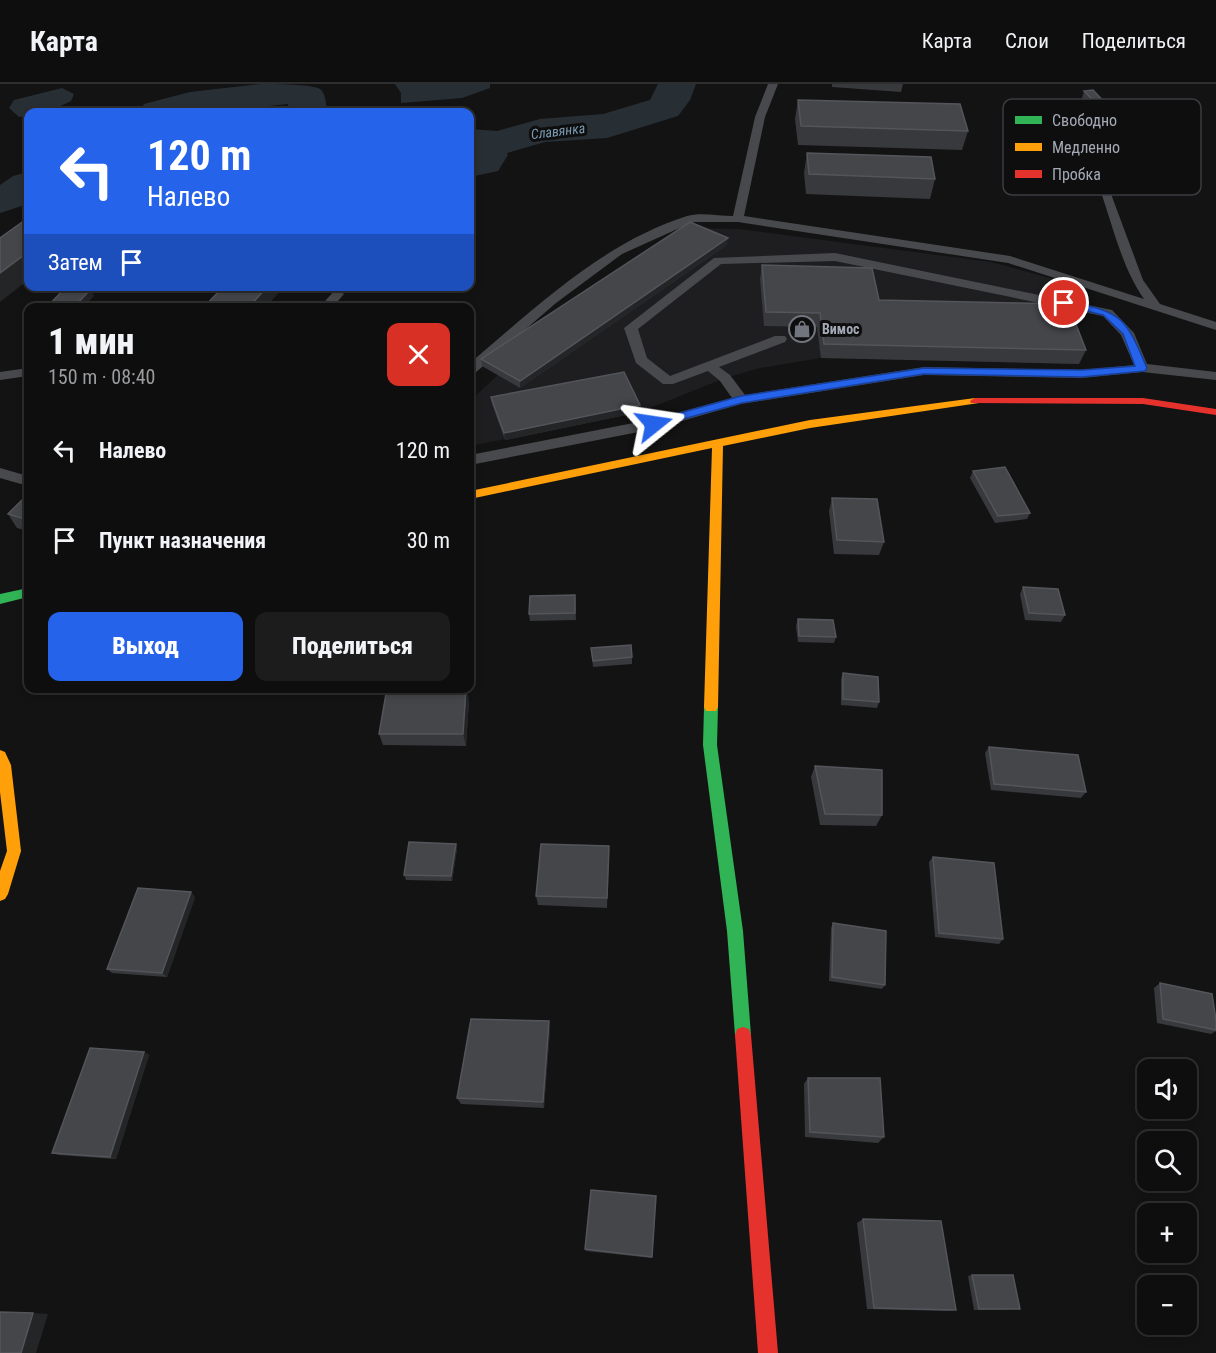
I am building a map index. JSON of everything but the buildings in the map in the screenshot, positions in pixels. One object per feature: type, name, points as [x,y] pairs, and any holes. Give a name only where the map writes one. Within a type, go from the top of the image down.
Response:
[{"type":"street","points":[[474,494],[810,424],[981,400],[1143,401],[1216,412]]},
{"type":"street","points":[[718,444],[710,744],[735,931],[768,1353]]},
{"type":"street","points":[[0,599],[24,594]]},
{"type":"street","points":[[0,756],[4,765],[14,851],[0,894]]},
{"type":"lane","points":[[738,219],[760,117],[773,84]]},
{"type":"lane","points":[[1106,195],[1137,280],[1155,306]]},
{"type":"lane","points":[[474,367],[552,300],[618,251],[691,219],[738,219],[1010,260],[1216,326]]},
{"type":"lane","points":[[780,339],[668,381],[641,360],[631,328],[718,261],[835,257],[1107,313],[1127,333],[1142,368]]},
{"type":"lane","points":[[330,303],[338,294]]},
{"type":"lane","points":[[709,365],[725,378],[741,400]]},
{"type":"lane","points":[[474,459],[654,424],[741,400],[924,371],[1082,374],[1142,368],[1216,376]]},
{"type":"lane","points":[[0,376],[24,373]]},
{"type":"lane","points":[[0,472],[24,480]]},
{"type":"shaded area","points":[[395,84],[490,84],[490,88],[462,98],[401,103],[401,93]]},
{"type":"shaded area","points":[[62,88],[74,94],[71,101],[56,108],[24,108],[24,116],[19,117],[9,108],[14,100]]},
{"type":"shaded area","name":"Вимос","points":[[690,228],[739,229],[991,262],[1057,280],[1066,291],[1062,318],[1079,364],[821,358],[760,368],[725,378],[640,412],[474,445],[474,397],[498,375],[482,366]]},
{"type":"waterway","name":"Славянка","points":[[474,141],[497,143],[540,131],[607,126],[664,108],[671,100],[677,84]]},
{"type":"waterway","name":"Славянка","points":[[172,108],[190,103],[292,92],[306,96],[308,108]]},
{"type":"waterway","name":"Славянка","points":[[474,148],[488,155],[483,162],[474,164]]},
{"type":"waterway","name":"Славянка","points":[[0,200],[24,188]]},
{"type":"traffic: fast","points":[[0,599],[24,594]]},
{"type":"traffic: fast","points":[[711,707],[710,745],[735,931],[743,1035]]},
{"type":"traffic: slow","points":[[474,494],[810,424],[975,401]]},
{"type":"traffic: slow","points":[[711,707],[718,444]]},
{"type":"traffic: slow","points":[[0,756],[4,765],[14,851],[0,894]]},
{"type":"traffic: jam","points":[[975,401],[1143,401],[1216,412]]},
{"type":"traffic: jam","points":[[743,1035],[768,1353]]},
{"type":"place","name":"Вимос","points":[[802,329]]},
{"type":"route","points":[[654,424],[741,400],[924,371],[1082,374],[1142,368],[1127,333],[1107,313],[1064,303]]}]
